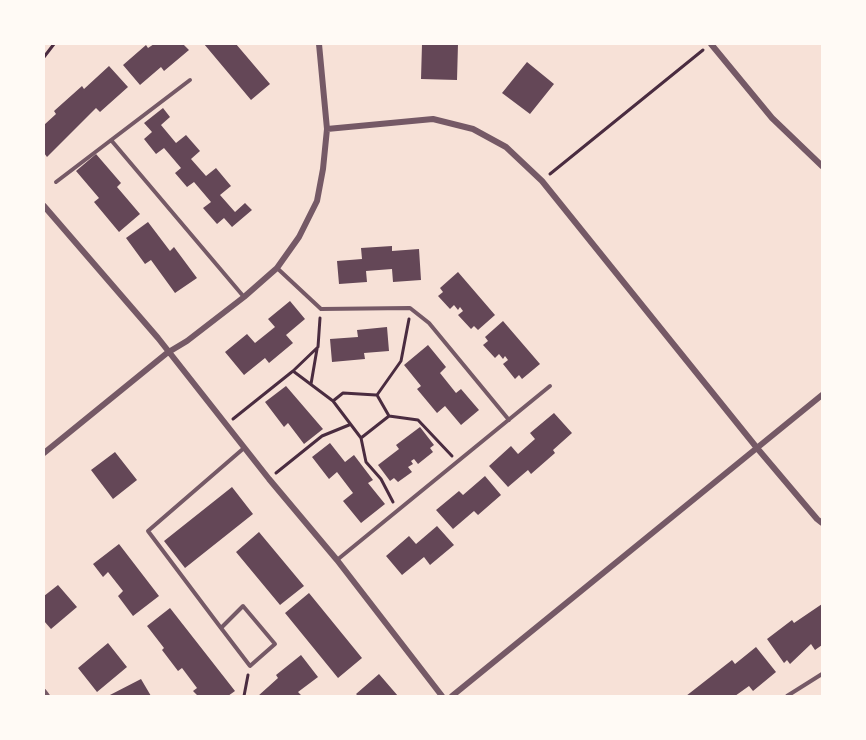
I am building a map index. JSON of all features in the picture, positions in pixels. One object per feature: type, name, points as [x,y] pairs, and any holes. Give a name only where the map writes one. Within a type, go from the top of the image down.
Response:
[{"type":"street","points":[[44,453],[167,353],[187,341],[244,297],[276,268],[299,237],[317,201],[323,169],[327,129],[319,44]]},
{"type":"street","points":[[710,44],[772,118],[822,166]]},
{"type":"street","points":[[327,129],[434,118],[473,129],[506,147],[542,181],[758,448],[822,523]]},
{"type":"street","points":[[44,206],[158,338],[167,353],[337,560],[442,696]]},
{"type":"street","points":[[452,696],[822,395]]},
{"type":"street","points":[[44,692],[47,696]]},
{"type":"lane","points":[[56,182],[190,80]]},
{"type":"lane","points":[[111,140],[244,297]]},
{"type":"lane","points":[[276,268],[321,309],[410,309],[429,323],[509,420]]},
{"type":"lane","points":[[337,560],[550,386]]},
{"type":"lane","points":[[221,627],[243,606],[275,644],[250,666],[148,531],[244,448]]},
{"type":"lane","points":[[788,696],[822,674]]},
{"type":"path","points":[[44,57],[54,44]]},
{"type":"path","points":[[542,181],[710,44]]},
{"type":"path","points":[[311,384],[318,347],[321,309]]},
{"type":"path","points":[[377,395],[401,361],[410,309]]},
{"type":"path","points":[[225,425],[293,371],[318,347]]},
{"type":"path","points":[[293,371],[333,402],[361,438],[366,462],[381,479],[398,511]]},
{"type":"path","points":[[333,402],[343,393],[377,395]]},
{"type":"path","points":[[377,395],[389,416]]},
{"type":"path","points":[[361,438],[389,416],[418,420],[457,462]]},
{"type":"path","points":[[269,479],[322,436],[350,425]]},
{"type":"path","points":[[244,696],[250,666]]},
{"type":"building","points":[[154,44],[183,44],[189,50],[164,71],[161,67],[140,85],[123,65],[146,45],[148,48]]},
{"type":"building","points":[[204,44],[236,44],[270,84],[251,100]]},
{"type":"building","points":[[422,44],[458,44],[457,80],[421,79]]},
{"type":"building","points":[[527,62],[554,84],[530,114],[502,93]]},
{"type":"building","points":[[109,66],[128,87],[100,112],[96,108],[47,157],[44,153],[44,125],[56,114],[54,111],[82,86],[84,89]]},
{"type":"building","points":[[163,108],[170,117],[161,125],[176,143],[186,135],[200,151],[191,159],[206,176],[216,168],[231,186],[220,195],[235,212],[245,203],[252,210],[232,227],[224,218],[217,224],[203,208],[211,202],[194,182],[187,187],[175,173],[181,168],[164,148],[156,154],[144,139],[152,132],[144,123]]},
{"type":"building","points":[[96,154],[121,183],[117,187],[140,214],[119,232],[94,202],[99,198],[76,171]]},
{"type":"building","points":[[148,222],[170,251],[174,247],[197,278],[175,293],[151,260],[145,264],[126,238]]},
{"type":"building","points":[[392,246],[392,251],[419,249],[421,280],[393,282],[392,269],[366,271],[367,282],[339,284],[337,261],[362,259],[361,248]]},
{"type":"building","points":[[458,272],[495,315],[478,330],[474,326],[471,329],[458,315],[463,311],[460,307],[458,310],[454,305],[450,309],[438,296],[443,292],[440,288]]},
{"type":"building","points":[[290,301],[305,319],[286,335],[293,343],[269,363],[265,358],[244,375],[225,352],[247,334],[255,343],[275,327],[268,319]]},
{"type":"building","points":[[503,321],[540,364],[522,379],[519,375],[515,379],[503,364],[508,360],[505,356],[503,359],[499,354],[495,358],[483,345],[488,341],[485,337]]},
{"type":"building","points":[[387,327],[389,351],[364,353],[365,359],[332,362],[330,339],[358,337],[357,330]]},
{"type":"building","points":[[428,345],[446,367],[440,373],[456,393],[461,389],[479,410],[461,425],[445,406],[437,413],[417,389],[421,386],[404,365]]},
{"type":"building","points":[[286,386],[323,429],[304,444],[288,423],[284,427],[265,402]]},
{"type":"building","points":[[554,413],[572,433],[553,450],[555,453],[531,474],[528,470],[508,487],[489,466],[511,446],[518,454],[535,439],[530,433]]},
{"type":"building","points":[[420,427],[434,445],[430,448],[433,452],[418,464],[414,459],[411,461],[413,464],[408,467],[412,472],[398,482],[394,478],[390,481],[378,465],[399,449],[396,445]]},
{"type":"building","points":[[330,443],[345,462],[354,455],[373,480],[368,483],[385,504],[361,523],[343,501],[353,493],[337,472],[329,479],[312,457]]},
{"type":"building","points":[[115,452],[137,480],[113,499],[91,470]]},
{"type":"building","points":[[485,476],[501,495],[478,515],[474,511],[453,529],[436,510],[459,491],[463,495]]},
{"type":"building","points":[[232,487],[253,514],[185,568],[164,541]]},
{"type":"building","points":[[437,526],[454,545],[430,565],[424,557],[402,575],[386,556],[409,536],[416,544]]},
{"type":"building","points":[[259,532],[304,586],[280,605],[236,552]]},
{"type":"building","points":[[119,544],[159,596],[133,616],[118,596],[123,591],[108,572],[103,577],[93,564]]},
{"type":"building","points":[[58,585],[77,607],[51,629],[44,621],[44,596]]},
{"type":"building","points":[[309,593],[362,658],[338,678],[285,613]]},
{"type":"building","points":[[822,604],[822,645],[815,650],[811,644],[790,664],[787,660],[784,663],[767,639],[792,620],[794,623]]},
{"type":"building","points":[[170,608],[235,691],[228,696],[198,696],[193,691],[197,688],[182,668],[178,671],[147,626]]},
{"type":"building","points":[[108,643],[127,667],[97,692],[78,668]]},
{"type":"building","points":[[756,647],[776,672],[753,691],[749,686],[735,696],[686,696],[732,660],[735,664]]},
{"type":"building","points":[[301,655],[318,677],[298,692],[301,695],[258,696],[278,678],[276,675]]},
{"type":"building","points":[[379,674],[398,696],[358,696],[356,694]]},
{"type":"building","points":[[141,679],[151,696],[108,696]]}]
